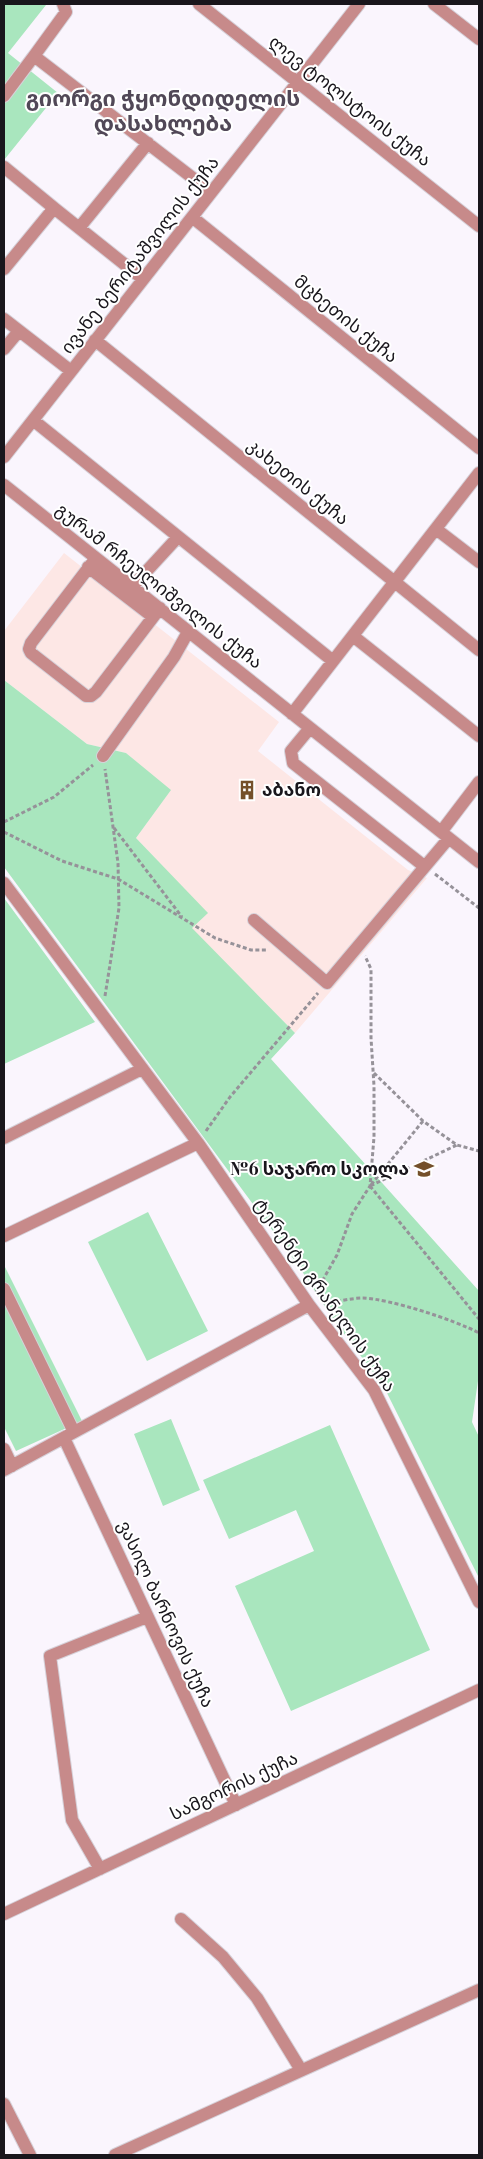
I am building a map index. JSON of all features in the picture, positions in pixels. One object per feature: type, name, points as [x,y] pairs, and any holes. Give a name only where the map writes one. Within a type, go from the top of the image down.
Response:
[{"type":"street","points":[[4,96],[66,12],[63,4]]},
{"type":"street","name":"ლევ ტოლსტოის ქუჩა","points":[[199,4],[479,226]]},
{"type":"street","name":"ივანე ბერიტაშვილის ქუჩა","points":[[4,457],[359,4]]},
{"type":"street","points":[[434,4],[479,39]]},
{"type":"street","points":[[34,56],[211,192]]},
{"type":"street","points":[[79,228],[148,143]]},
{"type":"street","points":[[4,167],[143,279]]},
{"type":"street","points":[[4,269],[54,208]]},
{"type":"street","name":"მცხეთის ქუჩა","points":[[192,217],[479,448]]},
{"type":"street","points":[[4,319],[71,371]]},
{"type":"street","points":[[4,349],[19,331]]},
{"type":"street","name":"კახეთის ქუჩა","points":[[95,340],[479,650]]},
{"type":"street","points":[[33,420],[333,661]]},
{"type":"street","points":[[292,714],[396,583],[479,473]]},
{"type":"street","name":"გურამ რჩეულიშვილის ქუჩა","points":[[4,485],[92,563],[132,587],[156,613],[188,632],[310,728]]},
{"type":"street","points":[[436,529],[479,562]]},
{"type":"street","points":[[132,587],[178,537]]},
{"type":"street","points":[[92,563],[156,613],[95,694],[86,696],[31,653],[29,649],[31,643],[92,563]]},
{"type":"street","points":[[103,756],[174,657],[188,632]]},
{"type":"street","points":[[353,636],[479,736]]},
{"type":"street","points":[[424,866],[293,763],[291,751],[310,728],[479,862]]},
{"type":"street","points":[[254,920],[327,983],[424,866],[479,782]]},
{"type":"street","name":"ტერენტი გრანელის ქუჩა","points":[[4,883],[198,1143],[309,1305],[374,1390],[479,1602]]},
{"type":"street","points":[[4,1138],[142,1069]]},
{"type":"street","points":[[4,1236],[198,1143]]},
{"type":"street","name":"ვასილ ბარნოვის ქუჩა","points":[[4,1289],[147,1617],[236,1805]]},
{"type":"street","points":[[4,1449],[8,1468],[309,1305]]},
{"type":"street","points":[[100,1868],[72,1820],[50,1656],[147,1617]]},
{"type":"street","name":"სამგორის ქუჩა","points":[[4,1914],[479,1690]]},
{"type":"street","points":[[181,1920],[223,1957],[257,1998],[301,2070]]},
{"type":"street","points":[[115,2155],[479,1990]]},
{"type":"street","points":[[4,2104],[30,2155]]},
{"type":"path","points":[[4,822],[54,797],[103,756]]},
{"type":"path","points":[[102,1015],[119,908],[113,827],[103,756]]},
{"type":"path","points":[[113,827],[184,919]]},
{"type":"path","points":[[4,832],[62,861],[118,879],[215,938],[251,950],[290,952]]},
{"type":"path","points":[[424,866],[479,908]]},
{"type":"path","points":[[360,944],[371,969],[374,1137],[370,1186],[479,1319]]},
{"type":"path","points":[[198,1143],[230,1097],[327,983]]},
{"type":"path","points":[[374,1073],[423,1121],[456,1145],[479,1151]]},
{"type":"path","points":[[309,1305],[337,1255],[352,1214],[370,1186],[423,1121]]},
{"type":"path","points":[[370,1186],[456,1145]]},
{"type":"path","points":[[309,1305],[364,1298],[393,1304],[462,1324],[479,1333]]},
{"type":"shaded area","points":[[64,553],[279,722],[258,751],[408,870],[427,878],[295,1033],[191,928],[207,913],[136,838],[170,791],[126,753],[87,744],[4,680],[4,631]]},
{"type":"green space","points":[[4,4],[46,5],[8,53],[58,93],[4,160]]},
{"type":"green space","points":[[4,680],[87,744],[126,753],[171,790],[136,838],[208,913],[192,928],[295,1033],[271,1059],[479,1291],[479,1374],[472,1422],[479,1437],[479,1578],[384,1387],[331,1316],[298,1265],[4,867]]},
{"type":"green space","points":[[4,898],[95,1022],[4,1064]]},
{"type":"green space","points":[[148,1212],[208,1331],[147,1361],[88,1242]]},
{"type":"green space","points":[[4,1265],[82,1421],[16,1451],[4,1427]]},
{"type":"green space","points":[[171,1419],[200,1490],[163,1506],[134,1434]]},
{"type":"green space","points":[[330,1425],[430,1650],[291,1711],[235,1586],[314,1551],[296,1510],[229,1539],[203,1480]]},
{"type":"place","name":"აბანო","points":[[247,790]]},
{"type":"place","name":"№6 საჯარო სკოლა","points":[[424,1169]]},
{"type":"district","name":"გიორგი ჭყონდიდელის დასახლება","points":[[163,110]]}]
